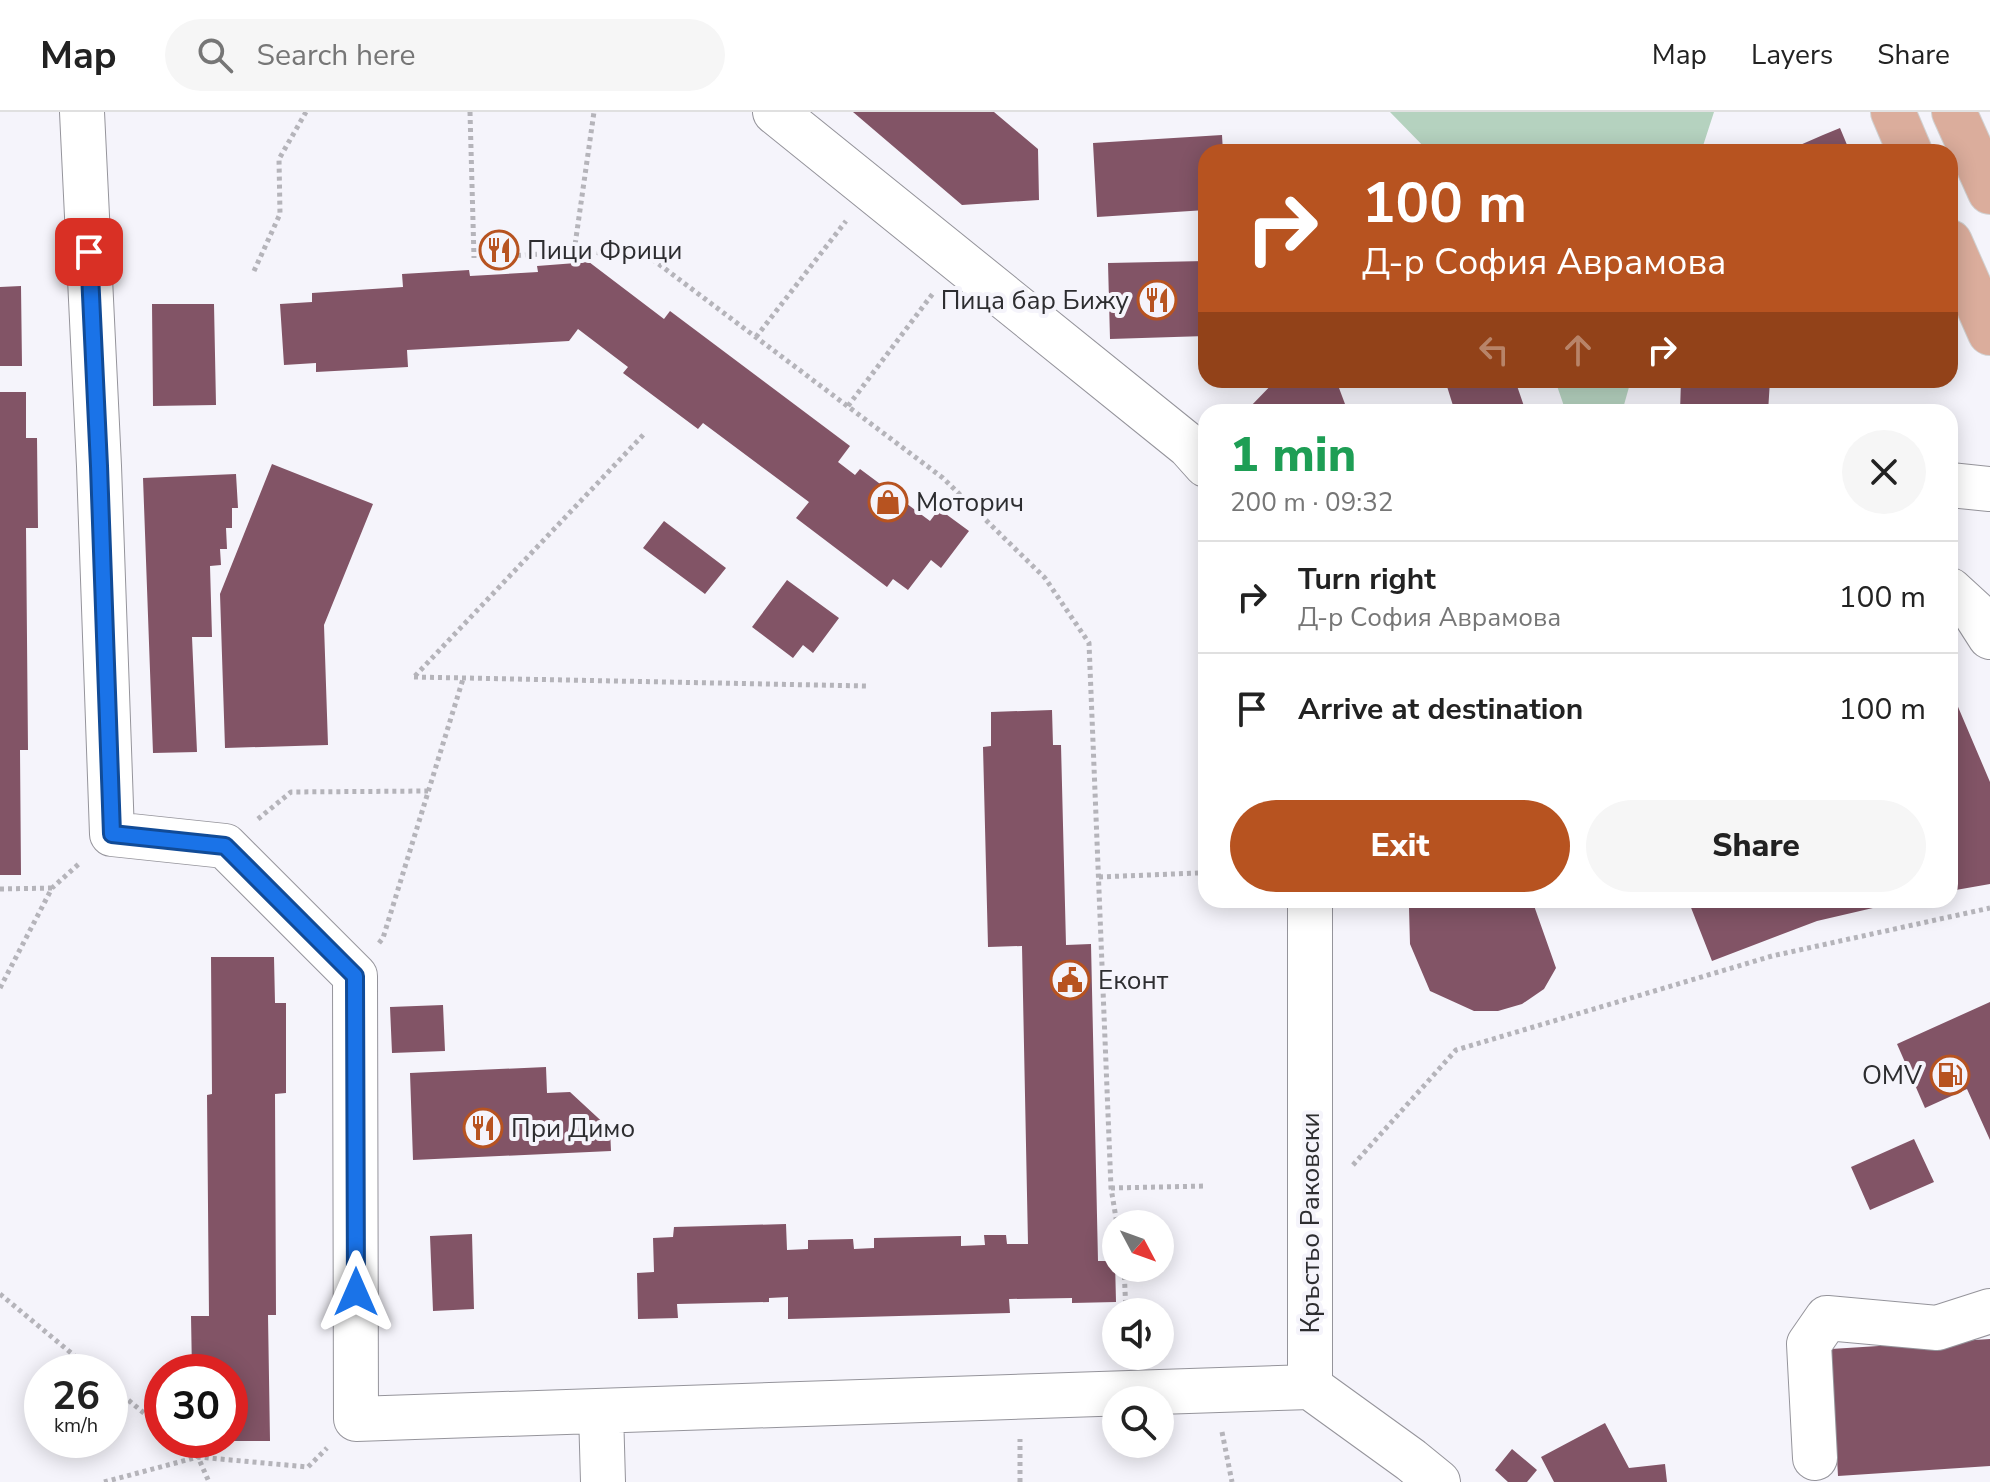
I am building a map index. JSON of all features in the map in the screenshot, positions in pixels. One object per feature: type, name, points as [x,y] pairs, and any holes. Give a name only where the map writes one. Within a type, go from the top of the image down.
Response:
[{"type":"main road","points":[[1893,112],[1907,144]]},
{"type":"main road","points":[[1954,112],[1990,192]]},
{"type":"main road","points":[[1958,260],[1990,333]]},
{"type":"street","points":[[82,112],[112,834],[225,846],[355,976],[356,1419],[1310,1387],[1438,1482]]},
{"type":"street","points":[[775,112],[1198,456]]},
{"type":"street","points":[[1958,486],[1990,489]]},
{"type":"street","points":[[1958,597],[1974,612],[1990,637]]},
{"type":"street","name":"Кръстьо Раковски","points":[[1310,908],[1310,1387]]},
{"type":"street","points":[[1815,1458],[1809,1344],[1827,1318],[1937,1328],[1990,1311]]},
{"type":"street","points":[[601,1411],[603,1482]]},
{"type":"path","points":[[254,271],[280,214],[279,159],[306,112]]},
{"type":"path","points":[[470,112],[474,258]]},
{"type":"path","points":[[574,252],[594,112]]},
{"type":"path","points":[[756,337],[871,190]]},
{"type":"path","points":[[509,256],[584,251],[652,259],[952,486],[1045,578],[1089,643],[1111,1188],[1115,1210]]},
{"type":"path","points":[[848,406],[958,259]]},
{"type":"path","points":[[645,433],[414,677],[867,686]]},
{"type":"path","points":[[355,976],[383,938],[463,679]]},
{"type":"path","points":[[291,792],[428,791]]},
{"type":"path","points":[[0,988],[52,888],[112,834]]},
{"type":"path","points":[[1099,877],[1198,873]]},
{"type":"path","points":[[0,889],[52,888]]},
{"type":"path","points":[[1348,1170],[1456,1050],[1772,956],[1990,908]]},
{"type":"path","points":[[1111,1188],[1205,1186]]},
{"type":"path","points":[[0,1294],[72,1354]]},
{"type":"path","points":[[128,1400],[144,1413]]},
{"type":"path","points":[[209,1458],[308,1467],[356,1419]]},
{"type":"path","points":[[104,1482],[194,1458]]},
{"type":"path","points":[[198,1458],[209,1482]]},
{"type":"green space","points":[[1390,112],[1714,112],[1704,144],[1421,144]]},
{"type":"green space","points":[[1558,388],[1629,388],[1624,404],[1563,404]]},
{"type":"building","points":[[853,112],[994,112],[1038,149],[1039,200],[962,205]]},
{"type":"building","points":[[1840,128],[1847,144],[1802,144]]},
{"type":"building","points":[[1222,135],[1223,144],[1198,144],[1198,211],[1097,217],[1093,143]]},
{"type":"building","name":"Пица бар Бижу","points":[[1198,261],[1198,336],[1110,339],[1108,263]]},
{"type":"building","points":[[589,262],[664,319],[670,311],[850,446],[838,462],[855,475],[860,469],[930,521],[939,509],[969,531],[941,568],[931,560],[908,590],[893,579],[887,587],[796,518],[809,502],[703,423],[698,429],[623,373],[628,367],[578,329],[569,341],[407,350],[408,367],[316,372],[316,363],[284,365],[280,304],[312,302],[312,293],[403,287],[402,274],[469,270],[470,276],[538,272],[537,266]]},
{"type":"building","points":[[21,286],[22,366],[0,366],[0,287]]},
{"type":"building","points":[[152,304],[214,304],[216,405],[153,406]]},
{"type":"building","points":[[1268,388],[1339,388],[1345,404],[1253,404]]},
{"type":"building","points":[[1448,388],[1518,388],[1523,404],[1452,404]]},
{"type":"building","points":[[1681,388],[1770,388],[1768,404],[1680,404]]},
{"type":"building","points":[[0,392],[26,392],[26,438],[37,438],[38,528],[26,528],[28,750],[20,750],[21,875],[0,875]]},
{"type":"building","points":[[272,464],[373,504],[324,625],[328,745],[225,748],[220,594]]},
{"type":"building","points":[[236,474],[238,508],[232,508],[232,528],[226,528],[227,549],[220,549],[221,565],[210,566],[212,637],[192,637],[197,752],[153,753],[143,478]]},
{"type":"building","points":[[664,521],[726,568],[705,594],[643,548]]},
{"type":"building","points":[[787,580],[839,618],[813,653],[803,645],[793,658],[752,627]]},
{"type":"building","points":[[1958,707],[1990,782],[1990,884],[1958,890]]},
{"type":"building","points":[[1052,710],[1053,745],[1061,745],[1066,945],[1091,944],[1098,1261],[1102,1261],[1102,1282],[1116,1282],[1116,1298],[1102,1298],[1102,1302],[1072,1303],[1072,1298],[1009,1299],[1010,1313],[788,1319],[788,1297],[769,1298],[769,1302],[677,1304],[678,1318],[638,1319],[637,1273],[654,1272],[653,1238],[673,1237],[674,1227],[786,1224],[787,1250],[808,1249],[808,1240],[853,1239],[854,1249],[874,1248],[874,1238],[961,1236],[961,1246],[985,1245],[984,1235],[1006,1235],[1007,1244],[1028,1244],[1022,946],[988,947],[983,747],[991,746],[991,712]]},
{"type":"building","points":[[1409,908],[1535,908],[1556,968],[1544,989],[1522,1004],[1498,1011],[1474,1011],[1430,991],[1410,944]]},
{"type":"building","points":[[1691,908],[1873,908],[1817,921],[1712,961]]},
{"type":"building","points":[[211,957],[274,957],[275,1003],[286,1003],[286,1093],[275,1094],[276,1315],[268,1315],[270,1441],[248,1441],[248,1354],[192,1354],[191,1316],[209,1316],[207,1095],[212,1094]]},
{"type":"building","name":"OMV","points":[[1990,1002],[1990,1140],[1967,1089],[1925,1108],[1897,1044]]},
{"type":"building","points":[[443,1005],[445,1051],[392,1053],[390,1007]]},
{"type":"building","points":[[546,1067],[547,1093],[570,1092],[610,1129],[611,1151],[413,1160],[410,1073]]},
{"type":"building","points":[[1914,1139],[1934,1182],[1870,1210],[1851,1167]]},
{"type":"building","points":[[472,1234],[474,1309],[433,1311],[430,1236]]},
{"type":"building","points":[[1990,1339],[1990,1466],[1838,1476],[1831,1349]]},
{"type":"building","points":[[1605,1423],[1629,1468],[1665,1464],[1667,1482],[1554,1482],[1541,1457]]},
{"type":"building","points":[[1512,1449],[1537,1470],[1527,1482],[1508,1482],[1495,1470]]},
{"type":"place","name":"Пици Фрици","points":[[499,250]]},
{"type":"place","name":"Пица бар Бижу","points":[[1157,300]]},
{"type":"place","name":"Моторич","points":[[888,502]]},
{"type":"place","name":"Еконт","points":[[1070,980]]},
{"type":"place","name":"OMV","points":[[1950,1075]]},
{"type":"place","name":"При Димо","points":[[483,1128]]},
{"type":"route","points":[[89,252],[112,834],[225,846],[355,976],[356,1292]]}]
